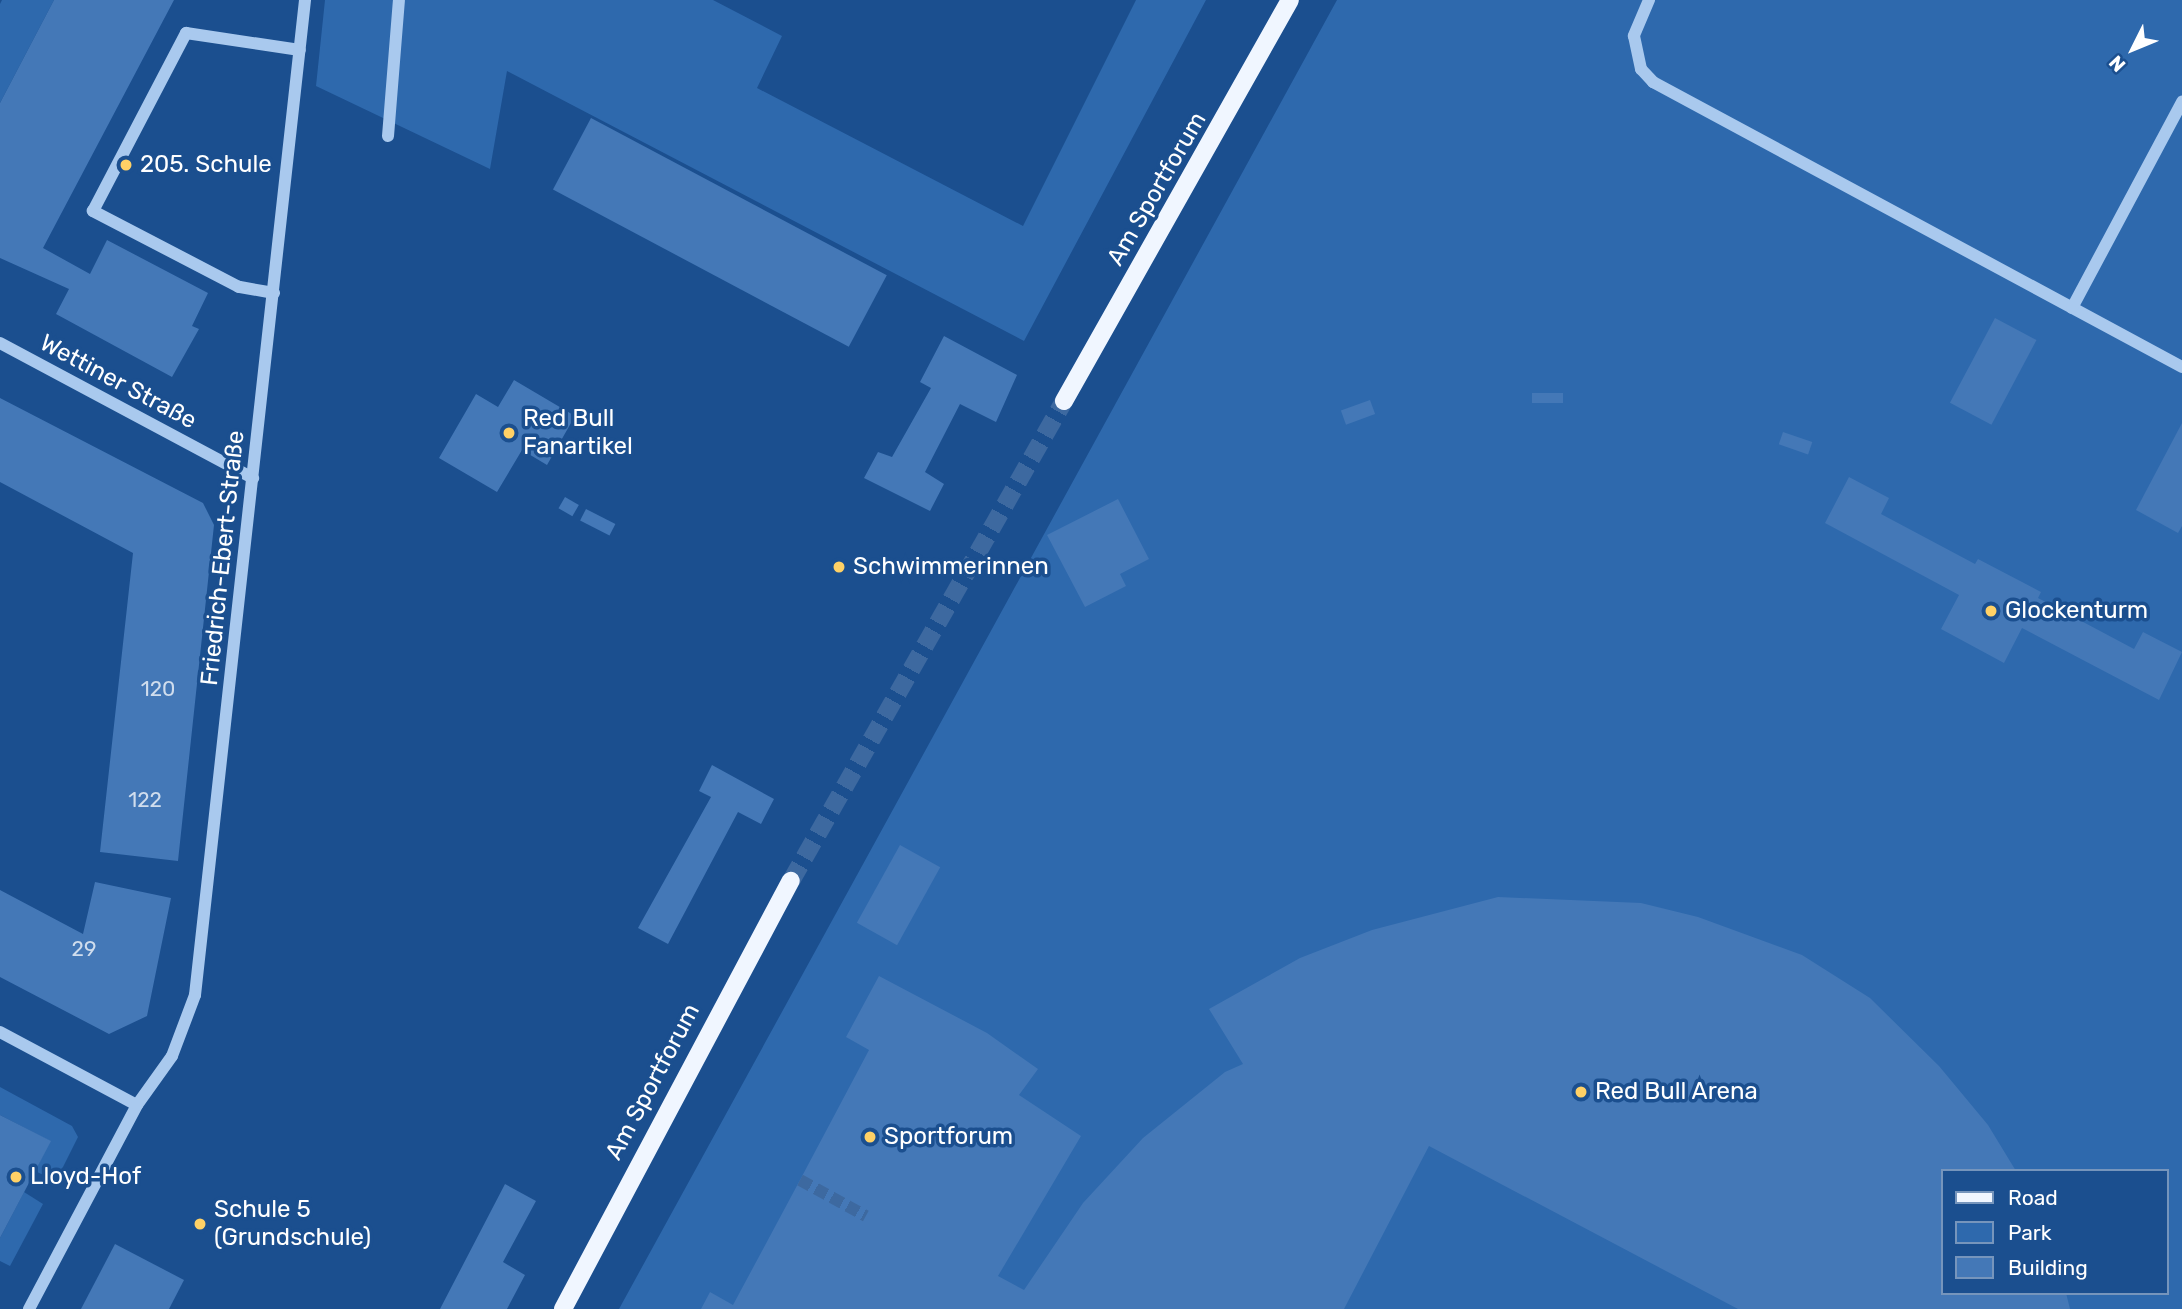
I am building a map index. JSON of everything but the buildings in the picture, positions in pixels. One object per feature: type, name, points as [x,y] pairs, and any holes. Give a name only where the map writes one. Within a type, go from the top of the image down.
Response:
[{"type":"main road","name":"Am Sportforum","points":[[1064,401],[1290,0]]},
{"type":"main road","name":"Am Sportforum","points":[[563,1309],[790,881]]},
{"type":"street","name":"Friedrich-Ebert-Straße","points":[[29,1309],[137,1105],[172,1056],[195,995],[305,0]]},
{"type":"street","points":[[388,136],[399,0]]},
{"type":"street","points":[[1649,0],[1634,36],[1641,69],[1653,82],[2182,367]]},
{"type":"street","points":[[274,293],[239,287],[93,211],[186,33],[300,50]]},
{"type":"street","points":[[2072,308],[2182,102]]},
{"type":"street","name":"Wettiner Straße","points":[[0,343],[253,478]]},
{"type":"street","points":[[0,1032],[137,1105]]},
{"type":"green space","points":[[2,0],[54,0],[0,103],[0,4]]},
{"type":"green space","points":[[325,0],[713,0],[782,36],[757,88],[1023,226],[1136,0],[1206,0],[1024,341],[507,71],[490,169],[316,86]]},
{"type":"green space","points":[[1337,0],[2182,0],[2182,1309],[619,1309]]},
{"type":"green space","points":[[0,1087],[72,1126],[78,1137],[56,1181],[35,1171],[50,1141],[0,1115]]},
{"type":"green space","points":[[24,1192],[43,1204],[10,1266],[0,1261],[0,1238]]},
{"type":"tunnel","points":[[791,881],[1064,401]]},
{"type":"tunnel","points":[[800,1180],[866,1216]]},
{"type":"place","name":"205. Schule","points":[[126,165]]},
{"type":"place","name":"Red Bull Fanartikel","points":[[509,433]]},
{"type":"place","name":"Schwimmerinnen","points":[[839,567]]},
{"type":"place","name":"Glockenturm","points":[[1991,611]]},
{"type":"place","name":"Red Bull Arena","points":[[1581,1092]]},
{"type":"place","name":"Sportforum","points":[[870,1137]]},
{"type":"place","name":"Lloyd-Hof","points":[[16,1177]]},
{"type":"place","name":"Schule 5 (Grundschule)","points":[[200,1224]]}]
